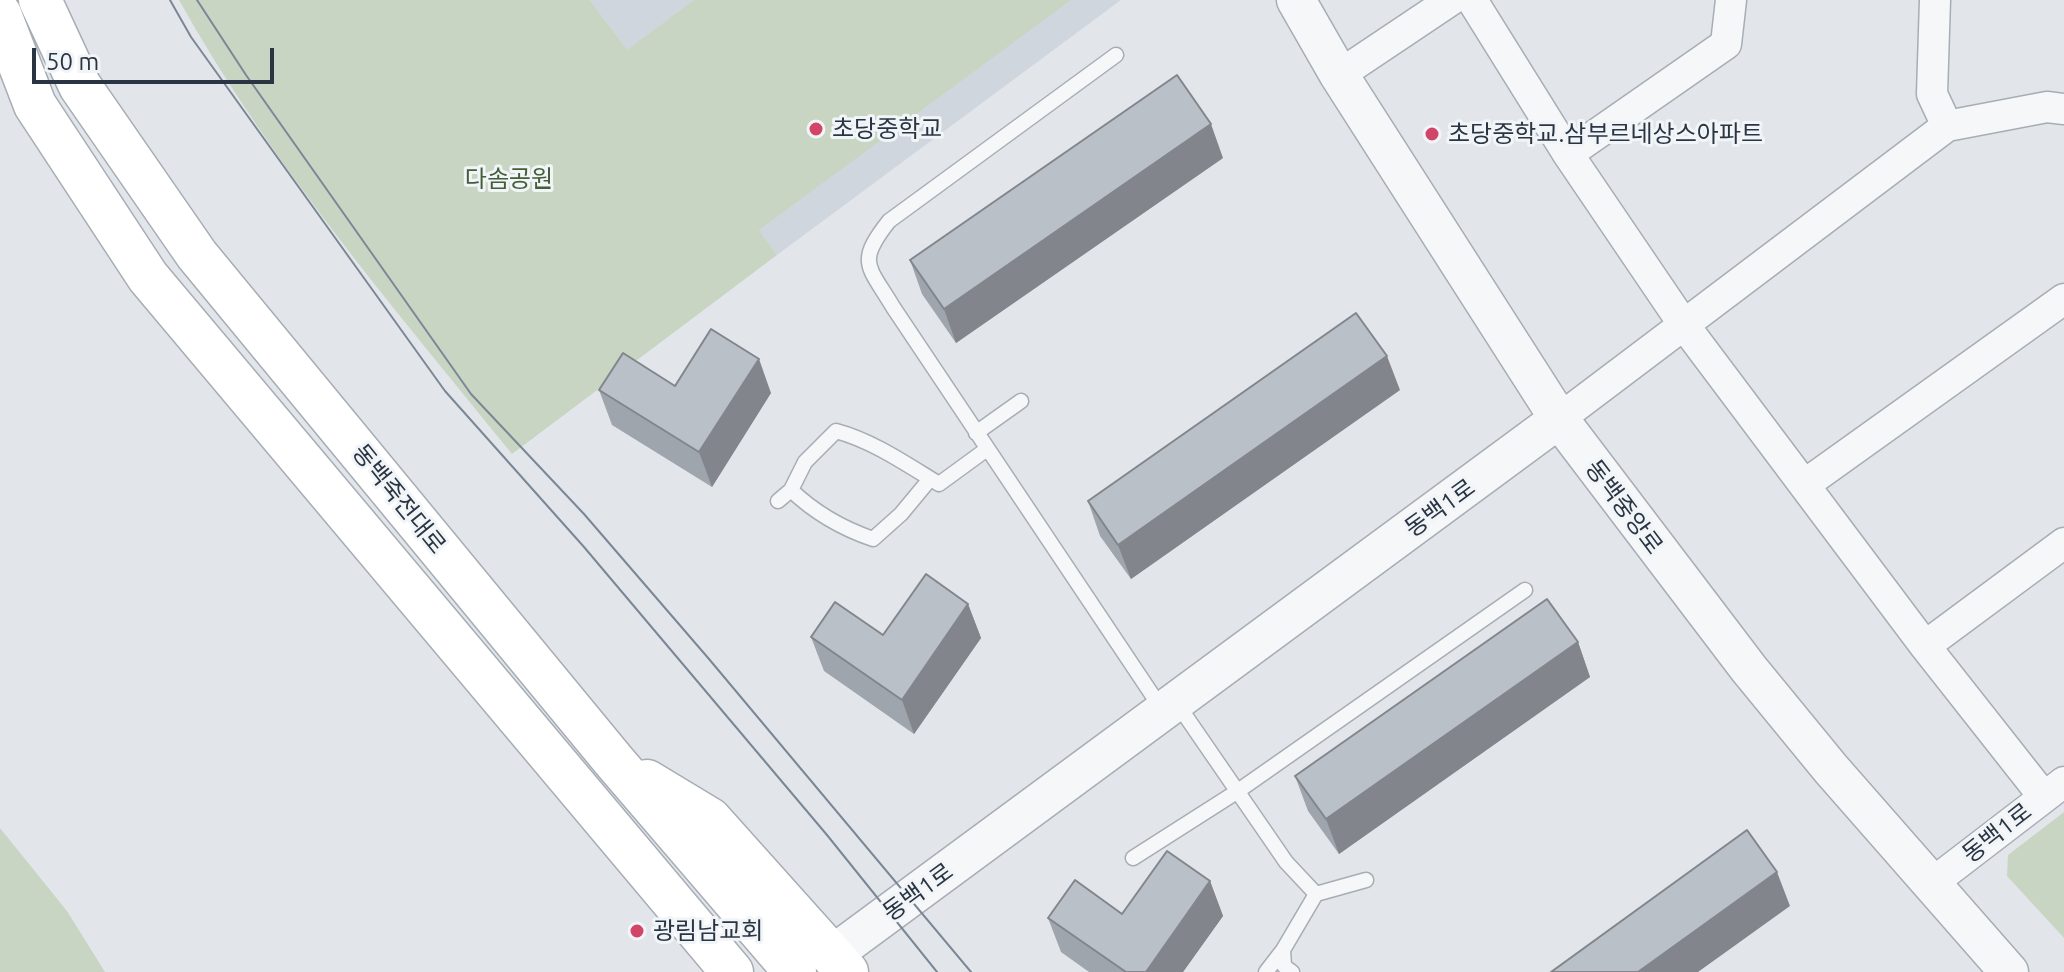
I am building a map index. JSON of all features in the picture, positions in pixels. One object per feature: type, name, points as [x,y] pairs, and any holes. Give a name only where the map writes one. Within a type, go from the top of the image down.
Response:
[{"type":"main road","name":"동백죽전대로","points":[[40,0],[80,86],[197,255],[614,761],[795,972]]},
{"type":"main road","name":"동백죽전대로","points":[[0,14],[8,55],[35,105],[148,277],[732,972]]},
{"type":"main road","points":[[614,761],[710,819],[840,964]]},
{"type":"street","name":"동백중앙로","points":[[1296,0],[1339,75],[1559,419],[1749,669],[2009,972]]},
{"type":"street","points":[[1339,75],[1451,0]]},
{"type":"street","points":[[1472,0],[1568,154],[1684,325],[1925,646],[2054,790]]},
{"type":"street","points":[[1568,154],[1726,44],[1731,0]]},
{"type":"street","points":[[1935,0],[1932,94],[1947,126]]},
{"type":"street","name":"동백1로","points":[[840,964],[1170,706],[1559,419],[1947,126],[2047,107],[2064,109]]},
{"type":"street","points":[[1804,485],[2064,299]]},
{"type":"street","points":[[1925,646],[2064,543]]},
{"type":"street","name":"동백1로","points":[[1931,884],[2054,790]]},
{"type":"lane","points":[[1116,55],[889,221],[870,246],[868,263],[987,449],[1170,706],[1238,791],[1286,862],[1316,894]]},
{"type":"lane","points":[[976,433],[1021,401]]},
{"type":"lane","points":[[778,501],[791,490],[805,462],[836,431],[859,437],[939,484],[987,449]]},
{"type":"lane","points":[[791,490],[812,510],[850,531],[873,539],[901,514],[930,479]]},
{"type":"lane","points":[[1133,858],[1238,791],[1525,590]]},
{"type":"lane","points":[[1266,972],[1283,950],[1316,894],[1366,880]]},
{"type":"lane","points":[[1283,950],[1284,966],[1292,972]]},
{"type":"shaded area","name":"초당중학교","points":[[590,0],[1121,0],[777,255]]},
{"type":"green space","name":"다솜공원","points":[[179,0],[590,0],[627,50],[694,0],[1071,0],[759,230],[777,255],[512,454],[335,234],[293,177],[215,61]]},
{"type":"green space","points":[[2064,812],[2064,938],[2007,876],[2008,855]]},
{"type":"green space","points":[[0,828],[67,911],[105,972],[0,972]]},
{"type":"building","points":[[1177,75],[1211,124],[944,309],[910,260]]},
{"type":"building","points":[[1356,313],[1387,356],[1118,545],[1088,501]]},
{"type":"building","points":[[711,329],[759,359],[699,452],[599,390],[623,353],[675,386]]},
{"type":"building","points":[[926,574],[968,604],[902,700],[811,637],[835,602],[883,635]]},
{"type":"building","points":[[1547,599],[1578,642],[1326,819],[1295,776]]},
{"type":"building","points":[[1747,830],[1777,872],[1638,972],[1551,972]]},
{"type":"building","points":[[1167,851],[1210,881],[1146,972],[1126,972],[1048,918],[1075,880],[1122,914]]},
{"type":"tram line","points":[[170,0],[191,37],[445,391],[584,547],[827,835],[937,972]]},
{"type":"tram line","points":[[197,0],[246,75],[471,394],[584,514],[971,972]]},
{"type":"place","name":"초당중학교","points":[[816,129]]},
{"type":"place","name":"초당중학교.삼부르네상스아파트","points":[[1432,134]]},
{"type":"place","name":"광림남교회","points":[[637,931]]}]
